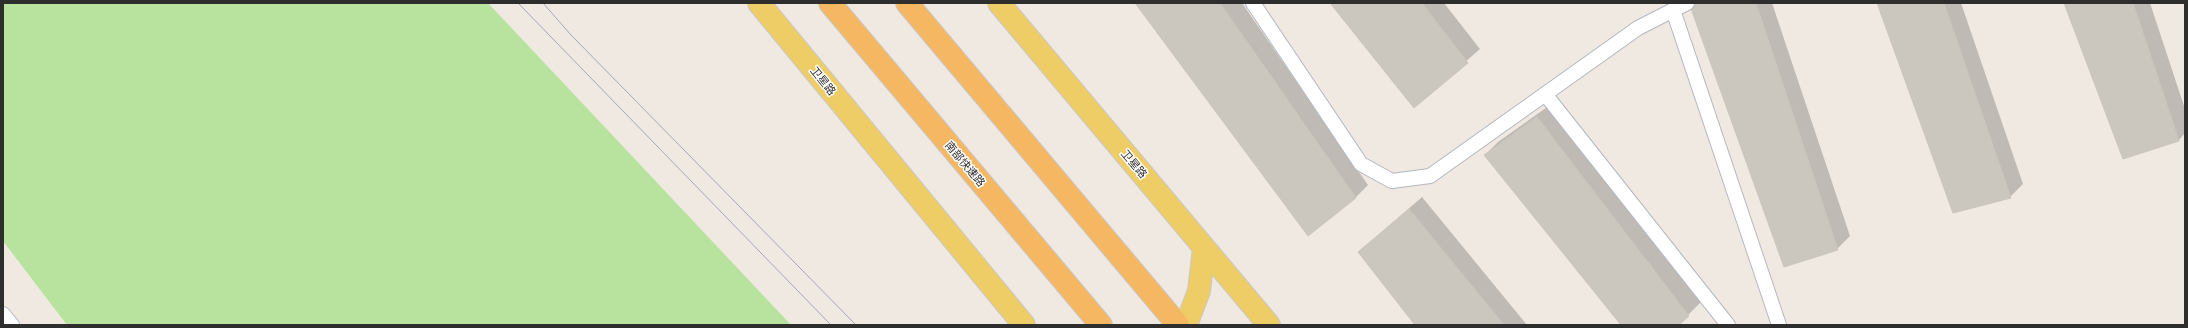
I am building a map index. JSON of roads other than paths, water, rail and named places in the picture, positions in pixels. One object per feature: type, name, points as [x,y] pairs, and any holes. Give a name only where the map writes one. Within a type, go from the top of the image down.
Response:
[{"type":"highway","name":"南部快速路","points":[[830,3],[1101,325]]},
{"type":"highway","points":[[907,3],[1178,325]]},
{"type":"main road","name":"卫星路","points":[[759,3],[1024,325]]},
{"type":"main road","name":"卫星路","points":[[999,3],[1269,325]]},
{"type":"main road","points":[[1186,325],[1199,291],[1204,248]]},
{"type":"lane","points":[[1253,3],[1361,164],[1392,181],[1430,176],[1638,28],[1686,3]]},
{"type":"lane","points":[[1672,10],[1779,325]]},
{"type":"lane","points":[[1545,94],[1728,325]]},
{"type":"lane","points":[[3,314],[12,325]]},
{"type":"tram line","points":[[518,3],[831,325]]},
{"type":"tram line","points":[[543,3],[571,35],[856,325]]}]
